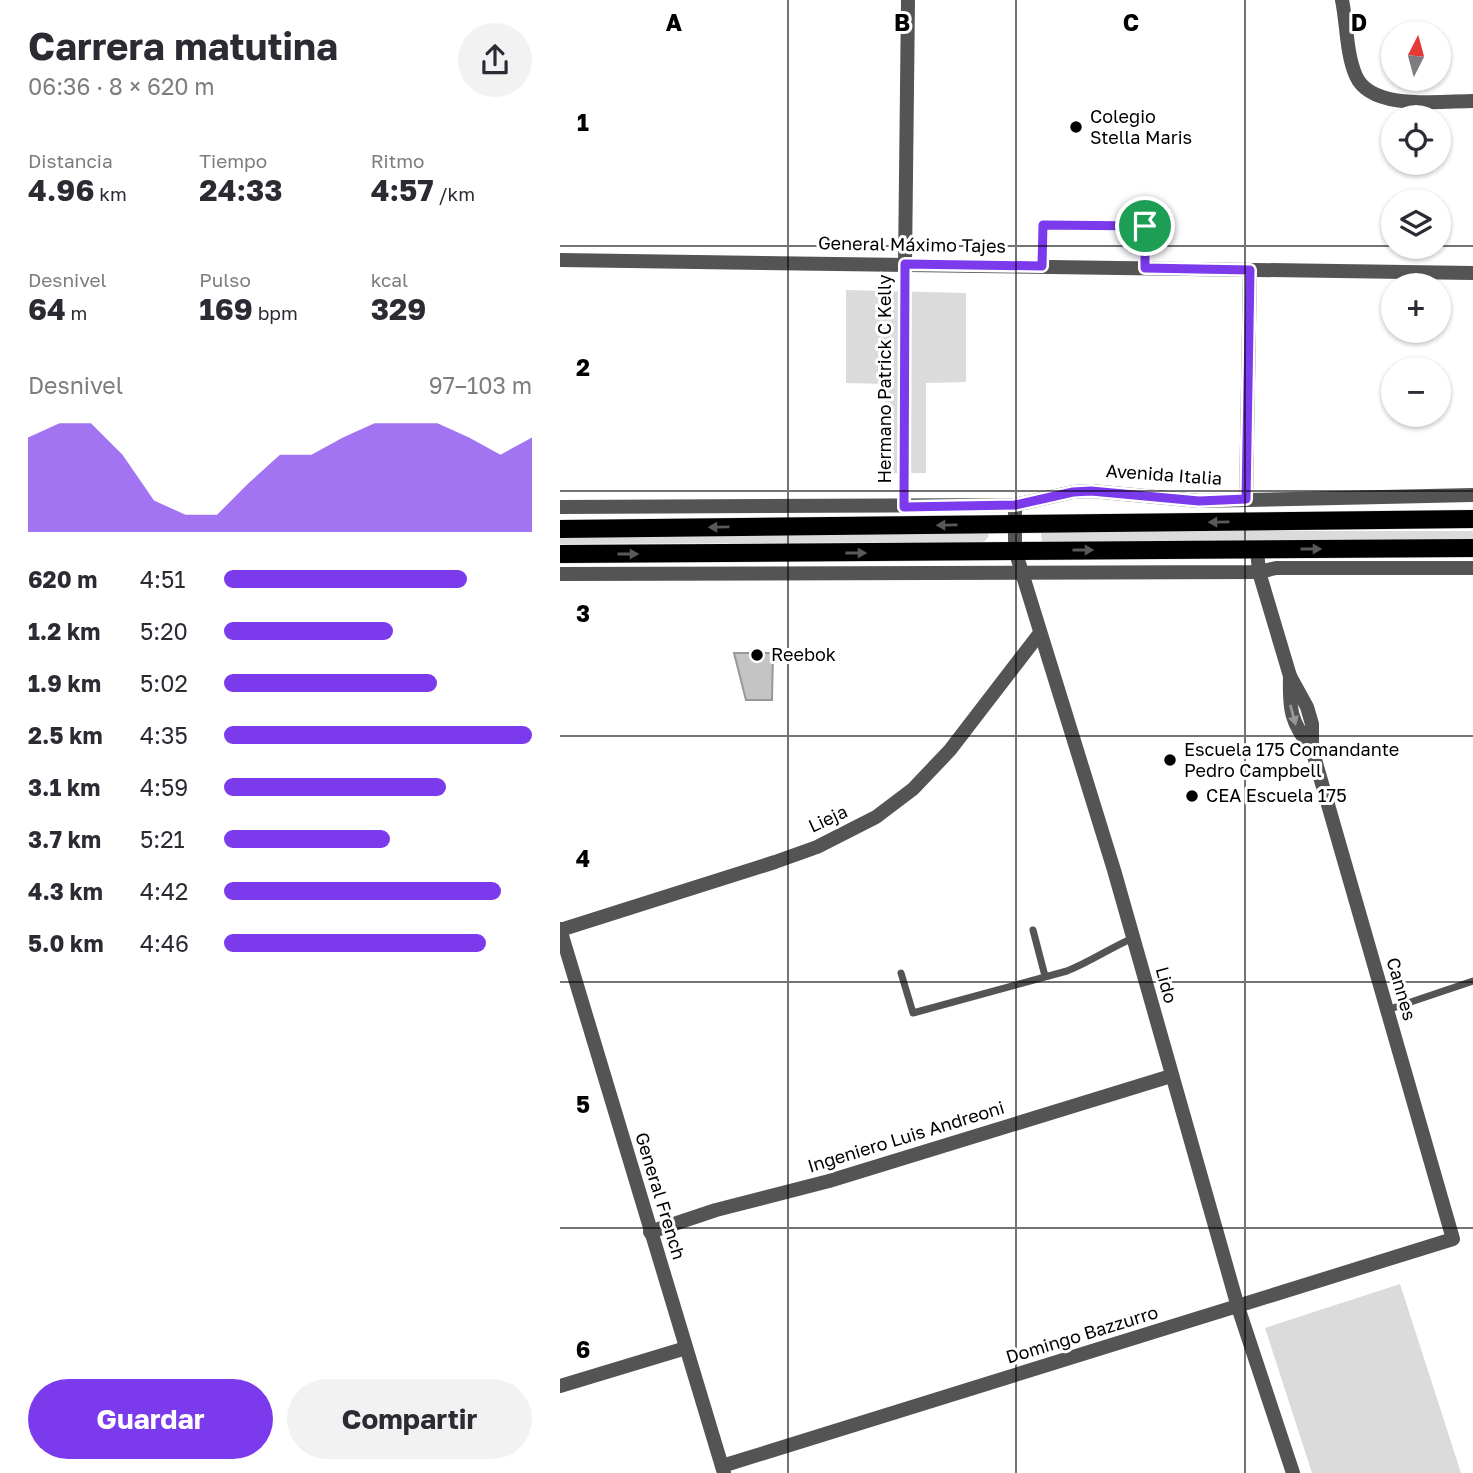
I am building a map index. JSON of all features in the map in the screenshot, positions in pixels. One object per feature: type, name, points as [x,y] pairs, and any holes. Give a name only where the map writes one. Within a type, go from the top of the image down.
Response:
[{"type":"main road","points":[[560,529],[1473,519]]},
{"type":"main road","points":[[560,554],[1473,548]]},
{"type":"street","name":"Hermano Patrick C Kelly","points":[[905,264],[908,0]]},
{"type":"street","points":[[1342,0],[1355,72],[1361,84],[1378,97],[1389,100],[1473,101]]},
{"type":"street","name":"General Máximo Tajes","points":[[560,260],[1473,273]]},
{"type":"street","points":[[1246,499],[1250,270]]},
{"type":"street","name":"Avenida Italia","points":[[560,507],[1015,505],[1073,492],[1091,491],[1199,501],[1473,495]]},
{"type":"street","name":"Lido","points":[[1015,505],[1015,550],[1133,938],[1238,1307],[1293,1473]]},
{"type":"street","name":"Cannes","points":[[1257,549],[1259,572],[1290,676],[1291,716],[1297,730],[1312,750],[1452,1239]]},
{"type":"street","points":[[560,574],[1259,572],[1276,568],[1473,568]]},
{"type":"street","name":"Lieja","points":[[560,930],[817,847],[876,817],[913,789],[950,750],[1040,633]]},
{"type":"street","name":"General French","points":[[560,930],[723,1470]]},
{"type":"street","name":"Ingeniero Luis Andreoni","points":[[650,1232],[716,1210],[829,1181],[1171,1076]]},
{"type":"street","name":"Domingo Bazzurro","points":[[723,1470],[1452,1239]]},
{"type":"street","points":[[560,1386],[686,1348]]},
{"type":"lane","points":[[1042,266],[1043,225],[1145,226],[1145,268]]},
{"type":"lane","points":[[1033,930],[1045,976]]},
{"type":"lane","points":[[901,973],[913,1013],[1067,971],[1090,962],[1102,952],[1133,938]]},
{"type":"lane","points":[[1387,1010],[1473,981]]},
{"type":"path","name":"Hermano Patrick C Kelly","points":[[904,507],[905,264]]},
{"type":"shaded area","points":[[846,290],[966,293],[966,382],[926,383],[926,473],[885,473],[885,384],[846,383]]},
{"type":"shaded area","points":[[986,531],[989,536],[984,542],[560,544],[560,533]]},
{"type":"shaded area","points":[[1473,531],[1473,542],[1042,542],[1041,533]]},
{"type":"shaded area","points":[[1400,1284],[1461,1473],[1312,1473],[1265,1328]]},
{"type":"building","points":[[734,653],[773,653],[772,700],[746,700]]},
{"type":"place","name":"Colegio Stella Maris","points":[[1076,127]]},
{"type":"place","name":"Reebok","points":[[757,655]]},
{"type":"place","name":"Escuela 175 Comandante Pedro Campbell","points":[[1170,760]]},
{"type":"place","name":"CEA Escuela 175","points":[[1192,796]]},
{"type":"route","points":[[1043,225],[1145,226],[1145,268],[1250,270],[1246,499],[1199,501],[1091,491],[1073,492],[1015,505],[904,507],[905,264],[1042,266],[1043,225]]}]
